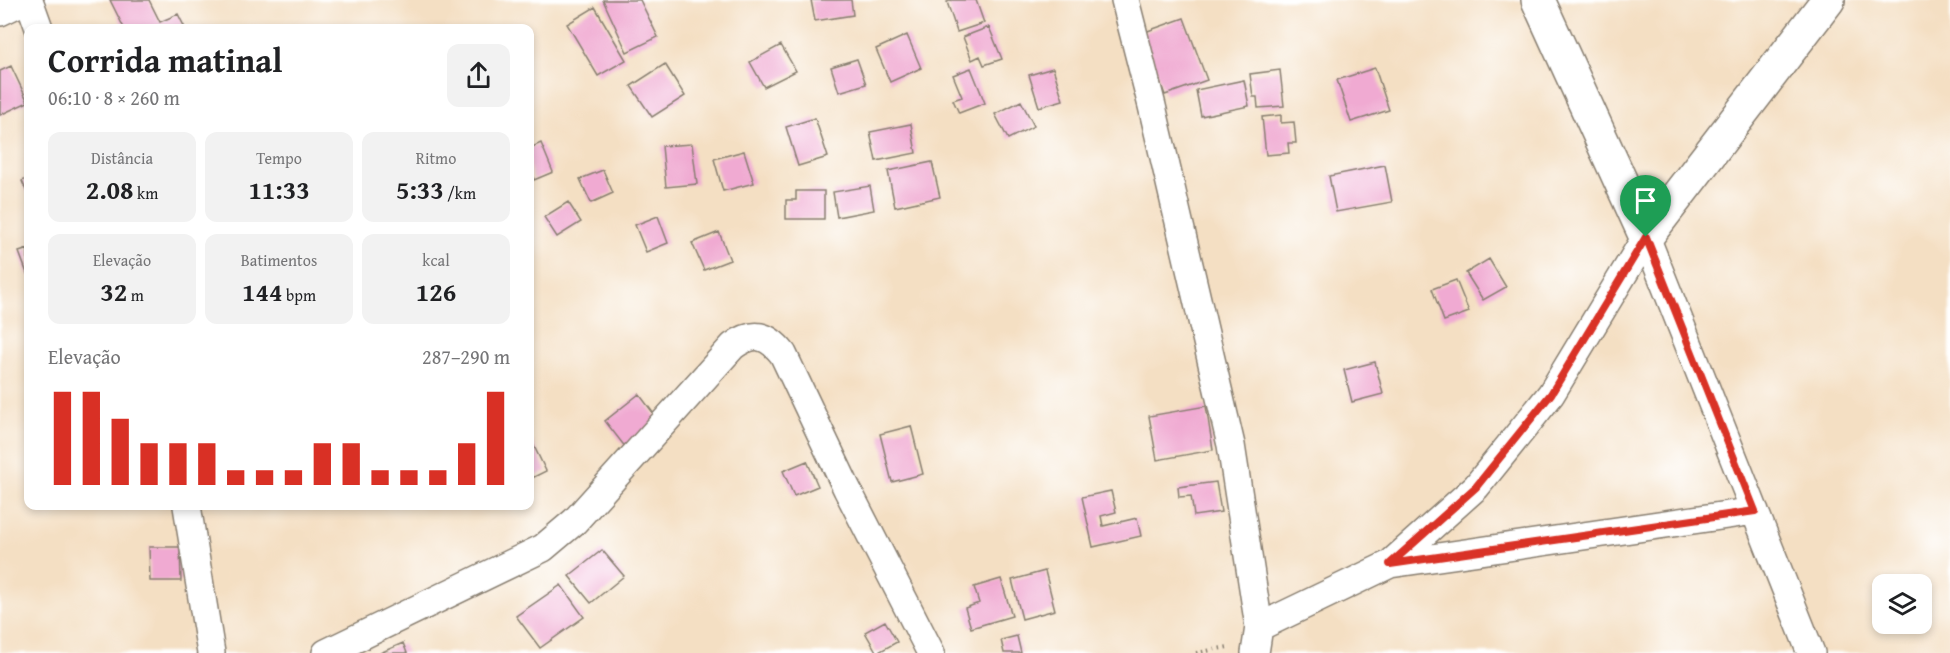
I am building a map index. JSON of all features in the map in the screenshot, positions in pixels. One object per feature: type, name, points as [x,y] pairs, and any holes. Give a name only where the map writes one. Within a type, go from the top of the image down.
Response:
[{"type":"street","points":[[0,12],[27,0],[37,24]]},
{"type":"street","points":[[1125,0],[1155,117],[1231,445],[1259,627],[1256,653]]},
{"type":"street","points":[[1538,0],[1646,237],[1811,653]]},
{"type":"street","points":[[1259,627],[1390,564],[1476,487],[1551,394],[1646,237],[1828,0]]},
{"type":"street","points":[[326,653],[543,548],[575,521],[733,346],[744,338],[758,336],[772,341],[783,354],[847,489],[931,653]]},
{"type":"street","points":[[188,510],[211,653]]},
{"type":"street","points":[[1390,564],[1755,511]]},
{"type":"building","points":[[110,0],[149,0],[160,22],[178,14],[183,24],[122,24]]},
{"type":"building","points":[[603,0],[640,0],[658,37],[627,52]]},
{"type":"building","points":[[811,0],[851,0],[853,15],[815,21]]},
{"type":"building","points":[[976,0],[984,23],[957,32],[947,2]]},
{"type":"building","points":[[595,7],[626,60],[598,76],[567,24]]},
{"type":"building","points":[[1184,18],[1207,80],[1165,95],[1142,33]]},
{"type":"building","points":[[989,27],[1002,59],[984,65],[980,56],[972,60],[963,37]]},
{"type":"building","points":[[907,35],[921,68],[890,82],[876,49]]},
{"type":"building","points":[[781,45],[796,71],[764,87],[750,62]]},
{"type":"building","points":[[857,59],[866,84],[839,92],[831,67]]},
{"type":"building","points":[[665,64],[685,96],[652,117],[631,86]]},
{"type":"building","points":[[11,66],[24,94],[24,104],[0,115],[0,71]]},
{"type":"building","points":[[971,68],[985,103],[959,113],[953,100],[962,97],[953,75]]},
{"type":"building","points":[[1053,68],[1063,100],[1039,107],[1029,75]]},
{"type":"building","points":[[1375,68],[1389,110],[1351,122],[1337,80]]},
{"type":"building","points":[[1280,70],[1284,106],[1258,108],[1257,97],[1253,97],[1250,74]]},
{"type":"building","points":[[1244,80],[1249,106],[1201,116],[1196,90]]},
{"type":"building","points":[[1021,101],[1034,126],[1008,139],[995,114]]},
{"type":"building","points":[[1281,115],[1281,123],[1294,122],[1296,143],[1288,143],[1289,153],[1266,155],[1262,117]]},
{"type":"building","points":[[815,118],[828,157],[798,166],[786,127]]},
{"type":"building","points":[[911,124],[916,153],[876,161],[870,132]]},
{"type":"building","points":[[541,143],[553,172],[534,180],[534,146]]},
{"type":"building","points":[[692,144],[697,184],[666,187],[662,146]]},
{"type":"building","points":[[744,151],[754,183],[723,191],[714,159]]},
{"type":"building","points":[[932,162],[940,197],[895,207],[888,171]]},
{"type":"building","points":[[1385,165],[1392,202],[1336,212],[1329,176]]},
{"type":"building","points":[[603,170],[613,193],[591,203],[580,179]]},
{"type":"building","points":[[870,186],[874,210],[837,217],[833,192]]},
{"type":"building","points":[[796,191],[824,191],[824,219],[786,219],[786,200],[796,200]]},
{"type":"building","points":[[568,202],[581,222],[557,237],[544,217]]},
{"type":"building","points":[[658,216],[668,243],[646,252],[635,225]]},
{"type":"building","points":[[719,232],[730,260],[704,270],[692,243]]},
{"type":"building","points":[[24,250],[24,265],[19,252]]},
{"type":"building","points":[[1489,259],[1506,287],[1483,300],[1466,273]]},
{"type":"building","points":[[1456,280],[1469,312],[1444,321],[1432,289]]},
{"type":"building","points":[[1375,362],[1383,394],[1352,402],[1344,370]]},
{"type":"building","points":[[639,394],[660,422],[626,448],[605,421]]},
{"type":"building","points":[[1206,406],[1213,450],[1157,460],[1149,416]]},
{"type":"building","points":[[911,426],[923,474],[892,482],[880,434]]},
{"type":"building","points":[[534,446],[546,471],[534,477]]},
{"type":"building","points":[[807,461],[818,486],[794,496],[783,471]]},
{"type":"building","points":[[1216,482],[1221,512],[1194,516],[1191,496],[1179,497],[1178,487]]},
{"type":"building","points":[[1111,491],[1116,512],[1101,516],[1103,526],[1137,518],[1141,536],[1093,547],[1082,497]]},
{"type":"building","points":[[149,547],[180,547],[181,581],[150,581]]},
{"type":"building","points":[[602,550],[624,576],[591,603],[569,576]]},
{"type":"building","points":[[1045,571],[1055,610],[1022,619],[1012,580]]},
{"type":"building","points":[[1001,579],[1012,616],[971,628],[965,608],[979,603],[974,587]]},
{"type":"building","points":[[561,585],[584,617],[540,648],[516,616]]},
{"type":"building","points":[[885,621],[897,642],[877,653],[865,632]]},
{"type":"building","points":[[1017,636],[1021,653],[1004,653],[1001,640]]},
{"type":"building","points":[[403,643],[407,653],[380,653]]},
{"type":"route","points":[[1646,237],[1755,511],[1390,564],[1476,487],[1551,394],[1646,237]]}]
